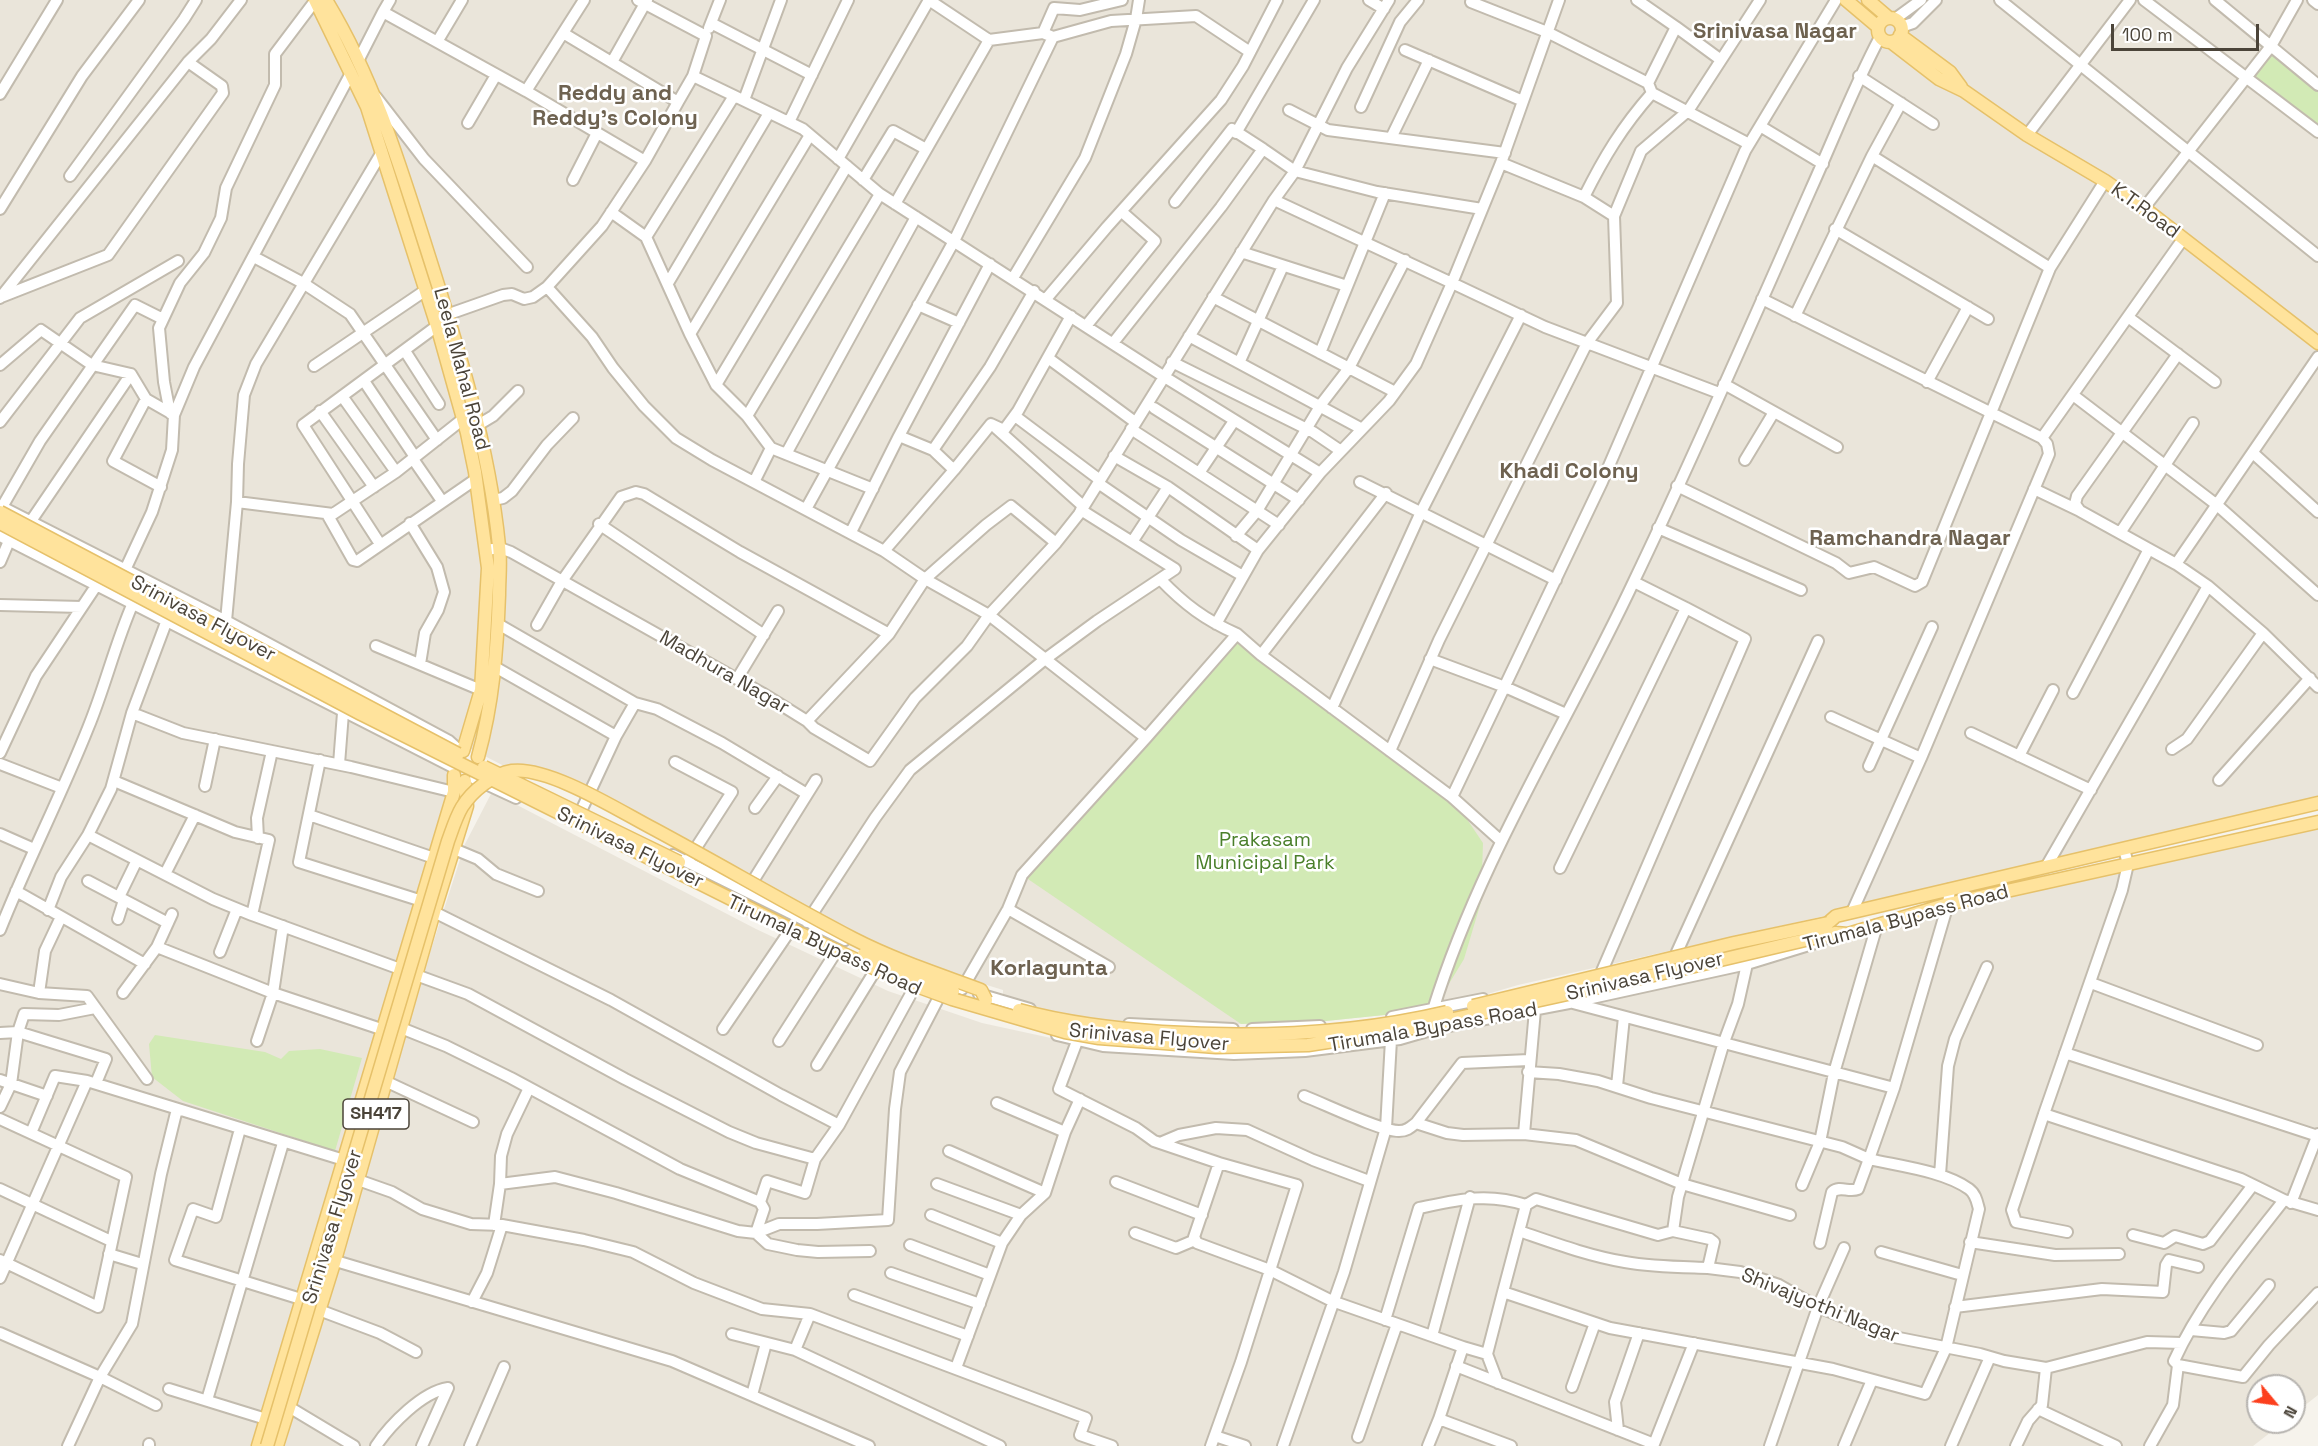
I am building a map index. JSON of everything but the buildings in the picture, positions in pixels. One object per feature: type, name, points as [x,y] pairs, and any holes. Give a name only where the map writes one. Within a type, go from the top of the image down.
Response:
[{"type":"main road","name":"K.T.Road","points":[[1846,0],[1890,29]]},
{"type":"main road","name":"K.T.Road","points":[[1868,0],[1890,29],[1939,79],[1964,91],[2027,135],[2105,181],[2144,208],[2318,343]]},
{"type":"main road","name":"Leela Mahal Road","points":[[323,1],[359,58],[382,152],[436,323],[463,420],[476,479],[488,568],[481,690],[462,752]]},
{"type":"main road","name":"Leela Mahal Road","points":[[323,1],[351,73],[369,97],[447,315],[478,425],[506,550],[495,668],[480,760]]},
{"type":"main road","name":"Srinivasa Flyover","points":[[1,508],[462,756],[576,810],[831,940],[943,987],[1066,1022],[1104,1028],[1256,1036],[1349,1028],[1439,1014],[1734,943],[1833,924],[1848,934]]},
{"type":"main road","name":"Srinivasa Flyover","points":[[0,523],[361,714],[801,934],[895,978],[952,999],[1065,1032],[1099,1038],[1216,1047],[1308,1045],[1399,1031],[1695,966],[1833,924]]},
{"type":"main road","points":[[462,752],[474,752],[480,760],[480,773],[461,775],[454,758],[462,752]]},
{"type":"main road","name":"Srinivasa Flyover","points":[[267,1446],[448,841],[461,808],[476,789],[512,771],[533,772],[560,781],[607,804],[855,940],[913,965],[981,990],[986,1000]]},
{"type":"main road","name":"SH417","points":[[258,1446],[403,970],[434,858],[461,775]]},
{"type":"main road","name":"SH417","points":[[277,1446],[358,1180],[434,912],[467,806],[461,775]]},
{"type":"main road","name":"Tirumala Bypass Road","points":[[1833,924],[1852,912],[2318,803]]},
{"type":"main road","name":"Tirumala Bypass Road","points":[[1848,934],[1948,904],[2318,822]]},
{"type":"street","points":[[0,93],[57,0]]},
{"type":"street","points":[[0,209],[82,76],[139,0]]},
{"type":"street","points":[[70,176],[196,0]]},
{"type":"street","points":[[0,297],[188,62],[211,39],[241,0]]},
{"type":"street","points":[[359,58],[390,0]]},
{"type":"street","points":[[437,42],[462,0]]},
{"type":"street","points":[[526,91],[584,0]]},
{"type":"street","points":[[380,544],[303,427],[304,424],[386,366],[447,315],[503,295],[533,297],[547,287],[602,226],[645,161],[693,76],[720,0]]},
{"type":"street","points":[[646,237],[739,98],[762,50],[780,0]]},
{"type":"street","points":[[789,122],[848,0]]},
{"type":"street","points":[[838,159],[928,0],[989,40],[1048,35],[1111,21],[1196,16],[1250,52]]},
{"type":"street","points":[[806,510],[954,241],[1048,35],[1054,8],[1080,10],[1122,0]]},
{"type":"street","points":[[1013,278],[1085,158],[1126,54],[1137,19],[1139,0]]},
{"type":"street","points":[[1046,299],[1221,100],[1250,52],[1277,0]]},
{"type":"street","points":[[1236,133],[1314,0]]},
{"type":"street","points":[[807,721],[814,728],[870,761],[915,698],[967,645],[989,615],[1056,543],[1099,482],[1241,252],[1295,171],[1347,68],[1387,4],[1369,0]]},
{"type":"street","points":[[1361,107],[1400,22],[1418,0]]},
{"type":"street","points":[[1472,0],[1471,2],[1547,32],[1749,144]]},
{"type":"street","points":[[1216,624],[1258,550],[1320,473],[1395,392],[1416,364],[1503,158],[1559,0]]},
{"type":"street","points":[[1637,0],[1721,60]]},
{"type":"street","points":[[1390,751],[1430,659],[1587,343],[1617,303],[1614,216],[1641,151],[1688,111],[1760,0]]},
{"type":"street","points":[[1452,797],[1556,580],[1653,368],[1749,144],[1836,0]]},
{"type":"street","points":[[1438,1028],[1433,1010],[1447,965],[1501,841],[1634,582],[1823,164],[1859,76],[1890,29],[1921,0]]},
{"type":"street","points":[[1890,29],[1913,23],[1936,0]]},
{"type":"street","points":[[2000,0],[2318,256]]},
{"type":"street","points":[[2027,135],[2130,0]]},
{"type":"street","points":[[2144,0],[2318,132]]},
{"type":"street","points":[[2215,0],[2318,85]]},
{"type":"street","points":[[2144,208],[2271,46],[2297,0]]},
{"type":"street","points":[[2313,0],[2318,4]]},
{"type":"street","points":[[125,570],[152,512],[172,450],[172,414],[164,382],[159,328],[180,283],[204,253],[221,218],[226,188],[274,85],[275,54],[323,1]]},
{"type":"street","points":[[612,62],[643,1],[706,36]]},
{"type":"street","points":[[383,12],[526,91],[645,161]]},
{"type":"street","points":[[711,23],[812,75]]},
{"type":"street","points":[[1584,197],[1599,166],[1650,88],[1676,27]]},
{"type":"street","points":[[563,33],[678,102]]},
{"type":"street","points":[[895,204],[989,40]]},
{"type":"street","points":[[1405,50],[1523,100]]},
{"type":"street","points":[[1391,138],[1429,60]]},
{"type":"street","points":[[0,297],[108,255],[223,93],[222,86],[188,62]]},
{"type":"street","points":[[172,414],[194,367],[351,73]]},
{"type":"street","points":[[468,123],[496,75]]},
{"type":"street","points":[[693,76],[789,122],[810,135],[880,195],[1034,291],[1163,376],[1320,473]]},
{"type":"street","points":[[1859,76],[1933,124]]},
{"type":"street","points":[[369,97],[424,159],[527,267]]},
{"type":"street","points":[[1795,316],[1835,229],[1900,103]]},
{"type":"street","points":[[1289,110],[1329,130],[1391,138],[1503,158],[1584,197],[1614,216]]},
{"type":"street","points":[[668,283],[769,113]]},
{"type":"street","points":[[1760,126],[1823,164]]},
{"type":"street","points":[[1175,202],[1232,129],[1295,171],[1385,193],[1482,209]]},
{"type":"street","points":[[863,180],[892,131],[926,148]]},
{"type":"street","points":[[573,180],[597,133]]},
{"type":"street","points":[[690,333],[810,135]]},
{"type":"street","points":[[1113,343],[1221,207],[1263,149]]},
{"type":"street","points":[[226,621],[244,395],[256,364],[382,152]]},
{"type":"street","points":[[1872,156],[2050,268]]},
{"type":"street","points":[[716,385],[847,166]]},
{"type":"street","points":[[1677,486],[1836,563],[1849,573],[1874,567],[1919,586],[1992,415],[2050,268],[2105,181]]},
{"type":"street","points":[[1320,353],[1385,193]]},
{"type":"street","points":[[747,416],[880,195]]},
{"type":"street","points":[[1274,200],[1521,315],[1587,343],[1653,368],[1721,388],[1774,412],[1837,447]]},
{"type":"street","points":[[611,212],[646,237],[716,385],[747,416],[771,448],[873,489]]},
{"type":"street","points":[[1086,326],[1155,241],[1122,212]]},
{"type":"street","points":[[786,454],[916,217]]},
{"type":"street","points":[[1835,229],[1988,319]]},
{"type":"street","points":[[2042,438],[2183,239]]},
{"type":"street","points":[[1241,252],[1347,286]]},
{"type":"street","points":[[254,257],[303,283],[350,314],[437,440]]},
{"type":"street","points":[[0,422],[80,318],[178,261]]},
{"type":"street","points":[[1236,536],[1257,511],[1320,407],[1348,368],[1405,261]]},
{"type":"street","points":[[851,532],[990,264]]},
{"type":"street","points":[[1239,363],[1283,266]]},
{"type":"street","points":[[547,287],[592,337],[613,368],[644,406],[676,438],[806,510],[851,532],[925,579],[989,615],[1146,738]]},
{"type":"street","points":[[314,366],[426,290]]},
{"type":"street","points":[[933,450],[990,367],[1034,291]]},
{"type":"street","points":[[1213,297],[1395,392]]},
{"type":"street","points":[[1762,299],[2042,438],[2047,444],[2049,454],[1921,758],[1852,912]]},
{"type":"street","points":[[163,320],[135,305],[40,441],[1,508],[31,521],[226,621],[449,741],[462,752]]},
{"type":"street","points":[[918,305],[959,323]]},
{"type":"street","points":[[1927,382],[1968,307]]},
{"type":"street","points":[[1332,708],[1421,512],[1521,315]]},
{"type":"street","points":[[991,424],[1004,430],[1015,416],[1071,316]]},
{"type":"street","points":[[2128,317],[2216,382]]},
{"type":"street","points":[[0,365],[41,330],[92,365],[131,374],[146,399],[172,414]]},
{"type":"street","points":[[1189,336],[1362,429]]},
{"type":"street","points":[[405,351],[439,404]]},
{"type":"street","points":[[2080,511],[2075,504],[2077,496],[2178,354]]},
{"type":"street","points":[[2176,564],[2318,357]]},
{"type":"street","points":[[1048,358],[1133,425],[1199,473],[1279,525]]},
{"type":"street","points":[[1172,362],[1307,428],[1341,451]]},
{"type":"street","points":[[31,521],[131,374]]},
{"type":"street","points":[[364,381],[442,501]]},
{"type":"street","points":[[478,425],[493,416],[518,391]]},
{"type":"street","points":[[2073,395],[2217,505],[2318,595]]},
{"type":"street","points":[[342,396],[396,472]]},
{"type":"street","points":[[146,399],[112,461],[160,487]]},
{"type":"street","points":[[1154,408],[1299,500]]},
{"type":"street","points":[[320,411],[374,487]]},
{"type":"street","points":[[1745,460],[1774,412]]},
{"type":"street","points":[[1015,416],[1148,518],[1243,576]]},
{"type":"street","points":[[493,500],[503,498],[512,491],[547,445],[573,418]]},
{"type":"street","points":[[237,502],[333,514],[396,472],[463,420]]},
{"type":"street","points":[[1199,473],[1234,420]]},
{"type":"street","points":[[2120,533],[2193,423]]},
{"type":"street","points":[[884,551],[991,424]]},
{"type":"street","points":[[807,922],[875,818],[910,770],[1044,660],[1175,569],[1082,508],[991,424]]},
{"type":"street","points":[[899,436],[933,450],[954,470]]},
{"type":"street","points":[[754,482],[771,448]]},
{"type":"street","points":[[2253,453],[2318,512]]},
{"type":"street","points":[[1114,456],[1168,487],[1258,550]]},
{"type":"street","points":[[327,514],[353,560],[357,561],[476,479]]},
{"type":"street","points":[[1360,482],[1556,580]]},
{"type":"street","points":[[1132,542],[1168,487]]},
{"type":"street","points":[[2034,489],[2080,511],[2176,564],[2208,586],[2264,633],[2318,687]]},
{"type":"street","points":[[537,625],[562,580],[600,524],[621,497],[636,492],[644,494],[740,552],[890,634]]},
{"type":"street","points":[[1261,655],[1386,493]]},
{"type":"street","name":"Madhura Nagar","points":[[506,550],[737,679],[807,721],[890,634],[925,579],[1011,506],[1056,543]]},
{"type":"street","points":[[410,523],[436,567],[444,592],[438,610],[425,633],[420,664]]},
{"type":"street","points":[[600,524],[764,635]]},
{"type":"street","points":[[1658,528],[1801,590]]},
{"type":"street","points":[[0,562],[5,539]]},
{"type":"street","name":"Tirumala Bypass Road","points":[[5,539],[167,620],[461,775],[593,834],[873,974],[938,999],[1077,1041],[1102,1046],[1234,1054],[1305,1051],[1391,1040],[1438,1028],[1569,1003],[1747,964],[1848,934]]},
{"type":"street","points":[[2073,693],[2149,549]]},
{"type":"street","points":[[486,550],[506,550]]},
{"type":"street","points":[[1160,579],[1184,604],[1237,634],[1261,655],[1452,797],[1501,841]]},
{"type":"street","points":[[1602,971],[1745,639],[1634,582]]},
{"type":"street","points":[[0,753],[36,676],[96,586]]},
{"type":"street","points":[[2046,867],[2208,586]]},
{"type":"street","points":[[0,930],[89,727],[117,640],[133,603]]},
{"type":"street","points":[[0,605],[82,607]]},
{"type":"street","points":[[1560,868],[1686,608]]},
{"type":"street","points":[[737,679],[778,611]]},
{"type":"street","points":[[48,910],[61,877],[88,835],[114,781],[132,714],[167,620]]},
{"type":"street","points":[[498,624],[636,703],[657,708],[807,794]]},
{"type":"street","points":[[1869,766],[1932,627]]},
{"type":"street","points":[[2172,749],[2187,739],[2264,633]]},
{"type":"street","points":[[962,989],[1008,909],[1022,875],[1237,634]]},
{"type":"street","points":[[1677,952],[1818,641]]},
{"type":"street","points":[[376,646],[481,690]]},
{"type":"street","points":[[1430,659],[1505,687],[1566,714]]},
{"type":"street","points":[[495,668],[616,736]]},
{"type":"street","points":[[2219,780],[2310,678]]},
{"type":"street","points":[[2019,756],[2053,690]]},
{"type":"street","points":[[582,808],[616,736],[636,703]]},
{"type":"street","points":[[339,764],[343,713]]},
{"type":"street","points":[[132,714],[183,733],[339,764],[454,792]]},
{"type":"street","points":[[1831,717],[1921,758]]},
{"type":"street","points":[[1971,733],[2091,790]]},
{"type":"street","points":[[205,786],[215,739]]},
{"type":"street","points":[[258,838],[257,818],[272,751]]},
{"type":"street","points":[[320,760],[299,862],[422,901]]},
{"type":"street","name":"Tirumala Bypass Road","points":[[480,760],[582,808],[746,892],[892,962],[962,989],[1039,1011],[1101,1022],[1241,1029],[1356,1022],[1433,1010],[1677,952],[1833,924]]},
{"type":"street","points":[[675,762],[732,792],[687,862]]},
{"type":"street","points":[[0,764],[62,788]]},
{"type":"street","points":[[755,808],[778,776]]},
{"type":"street","points":[[746,892],[816,780]]},
{"type":"street","points":[[114,781],[235,832],[269,840],[252,915]]},
{"type":"street","points":[[165,874],[195,815]]},
{"type":"street","points":[[309,815],[434,858]]},
{"type":"street","points":[[0,834],[34,849]]},
{"type":"street","points":[[88,835],[237,909],[403,970]]},
{"type":"street","points":[[454,849],[478,859],[496,874],[538,891]]},
{"type":"street","points":[[2067,1232],[2016,1222],[2013,1219],[2012,1210],[2122,890],[2128,864],[2124,849]]},
{"type":"street","points":[[118,919],[122,898],[137,860]]},
{"type":"street","points":[[88,881],[170,918],[157,947],[123,993]]},
{"type":"street","points":[[1820,1243],[1832,1192],[1838,1188],[1854,1191],[1858,1189],[1894,1088],[1948,904],[1950,890]]},
{"type":"street","points":[[16,891],[145,964]]},
{"type":"street","points":[[220,952],[237,909]]},
{"type":"street","points":[[1008,909],[1109,967]]},
{"type":"street","points":[[434,912],[611,1000],[839,1125]]},
{"type":"street","points":[[39,993],[45,951],[61,917]]},
{"type":"street","points":[[1802,1185],[1820,1142],[1834,1073],[1877,925]]},
{"type":"street","points":[[257,1041],[273,993],[283,926]]},
{"type":"street","points":[[723,1029],[789,932]]},
{"type":"street","points":[[157,947],[273,993],[384,1030]]},
{"type":"street","points":[[779,1041],[834,955]]},
{"type":"street","points":[[1673,1231],[1682,1184],[1724,1042],[1738,1004],[1747,964]]},
{"type":"street","points":[[1940,1176],[1948,1066],[1955,1039],[1987,968]]},
{"type":"street","points":[[817,1065],[873,974]]},
{"type":"street","points":[[416,975],[468,994],[729,1132],[756,1143],[815,1160]]},
{"type":"street","points":[[2091,983],[2257,1045]]},
{"type":"street","points":[[0,984],[39,993],[87,996],[147,1079]]},
{"type":"street","points":[[760,1202],[767,1181],[805,1192],[815,1160],[839,1125],[913,990]]},
{"type":"street","points":[[500,1184],[555,1177],[616,1192],[738,1232],[756,1233],[779,1224],[888,1220],[895,1109],[900,1072],[938,999]]},
{"type":"street","points":[[1569,1003],[1576,1002],[1589,1009],[1724,1042],[1894,1088]]},
{"type":"street","points":[[0,1107],[24,1014],[59,1015],[95,1008]]},
{"type":"street","points":[[1524,1134],[1535,1010]]},
{"type":"street","points":[[1617,1086],[1624,1017]]},
{"type":"street","points":[[1083,1019],[1059,1089],[1137,1128],[1154,1141],[1219,1163],[1297,1185],[1213,1441],[1245,1446]]},
{"type":"street","points":[[401,1028],[446,1046],[530,1088],[680,1169],[760,1202],[764,1209],[756,1233]]},
{"type":"street","points":[[0,1033],[18,1032],[106,1059],[59,1145],[4,1262],[0,1278]]},
{"type":"street","points":[[1283,1446],[1344,1272],[1386,1128],[1391,1040]]},
{"type":"street","points":[[2066,1053],[2318,1135],[2288,1202],[2233,1266],[2182,1343],[2174,1361],[2178,1365],[2243,1377],[2269,1345],[2318,1293]]},
{"type":"street","points":[[1305,1096],[1386,1128],[1401,1131],[1416,1123],[1462,1063],[1529,1060]]},
{"type":"street","points":[[1503,1292],[1595,1323],[1800,1363],[1925,1394],[1946,1348],[1979,1209],[1976,1197],[1970,1189],[1940,1176],[1869,1159],[1842,1147],[1705,1112],[1617,1086],[1559,1074],[1528,1072]]},
{"type":"street","points":[[31,1133],[55,1076],[92,1082],[344,1160]]},
{"type":"street","points":[[385,1081],[473,1122]]},
{"type":"street","points":[[5,1082],[47,1096]]},
{"type":"street","points":[[472,1302],[487,1273],[498,1225],[501,1156],[507,1134],[530,1088]]},
{"type":"street","points":[[956,1368],[1002,1243],[1021,1215],[1046,1193],[1065,1132],[1080,1099]]},
{"type":"street","points":[[997,1103],[1065,1132]]},
{"type":"street","points":[[68,1446],[100,1377],[132,1324],[142,1264],[177,1109]]},
{"type":"street","points":[[2044,1114],[2241,1179],[2288,1202],[2318,1210]]},
{"type":"street","points":[[0,1119],[126,1176],[98,1307],[4,1262]]},
{"type":"street","points":[[1416,1123],[1463,1135],[1524,1134],[1576,1140],[1682,1184],[1791,1215]]},
{"type":"street","points":[[240,1128],[216,1217],[193,1209],[175,1260],[301,1299]]},
{"type":"street","points":[[1160,1143],[1179,1135],[1216,1128],[1247,1130],[1313,1160],[1369,1181]]},
{"type":"street","points":[[207,1400],[284,1143]]},
{"type":"street","points":[[949,1151],[1046,1193]]},
{"type":"street","points":[[1195,1240],[1219,1163]]},
{"type":"street","points":[[358,1180],[392,1191],[422,1209],[471,1224],[498,1225],[584,1240],[633,1252],[694,1283],[762,1309],[810,1314],[1086,1418],[1080,1435],[1112,1446]]},
{"type":"street","points":[[1116,1182],[1202,1215]]},
{"type":"street","points":[[937,1184],[1021,1215]]},
{"type":"street","points":[[2133,1235],[2164,1243],[2175,1236],[2204,1244],[2210,1241],[2253,1185]]},
{"type":"street","points":[[0,1189],[111,1241]]},
{"type":"street","points":[[1385,1320],[1419,1208],[1470,1197],[1506,1198],[1526,1204],[1536,1199],[1658,1235],[1673,1231],[1710,1239],[1714,1242],[1708,1268]]},
{"type":"street","points":[[1432,1336],[1470,1197]]},
{"type":"street","points":[[1498,1383],[1487,1354],[1526,1204]]},
{"type":"street","points":[[931,1215],[1002,1243]]},
{"type":"street","name":"Shivajyothi Nagar","points":[[1519,1231],[1594,1256],[1624,1262],[1708,1268],[1752,1275],[1788,1289],[1818,1306],[1894,1337],[2046,1368]]},
{"type":"street","points":[[756,1233],[768,1244],[797,1250],[870,1251]]},
{"type":"street","points":[[1135,1233],[1176,1248],[1195,1240],[1270,1270],[1332,1301],[1487,1354]]},
{"type":"street","points":[[1970,1242],[2055,1255],[2119,1254]]},
{"type":"street","points":[[910,1245],[990,1275]]},
{"type":"street","points":[[1770,1446],[1818,1306],[1844,1248]]},
{"type":"street","points":[[1881,1252],[1962,1275]]},
{"type":"street","points":[[109,1254],[142,1264]]},
{"type":"street","points":[[315,1255],[672,1361],[869,1446]]},
{"type":"street","points":[[1955,1306],[2102,1289],[2163,1292],[2166,1265],[2169,1260],[2198,1267]]},
{"type":"street","points":[[891,1273],[980,1304]]},
{"type":"street","points":[[2191,1330],[2224,1333],[2231,1331],[2269,1285]]},
{"type":"street","points":[[854,1295],[968,1336]]},
{"type":"street","points":[[319,1310],[380,1333],[416,1352]]},
{"type":"street","points":[[795,1350],[810,1314]]},
{"type":"street","points":[[1572,1387],[1595,1323]]},
{"type":"street","points":[[1358,1437],[1397,1324]]},
{"type":"street","points":[[0,1333],[100,1377],[156,1405]]},
{"type":"street","points":[[1618,1430],[1615,1402],[1639,1333]]},
{"type":"street","points":[[732,1334],[795,1350],[1000,1446]]},
{"type":"street","points":[[1456,1366],[1657,1445],[1694,1342]]},
{"type":"street","points":[[2016,1446],[2028,1421],[2042,1405],[2046,1368],[2147,1342],[2182,1343]]},
{"type":"street","points":[[752,1395],[766,1343]]},
{"type":"street","points":[[1428,1446],[1463,1347]]},
{"type":"street","points":[[1951,1446],[1990,1357]]},
{"type":"street","points":[[2150,1446],[2173,1405],[2178,1365]]},
{"type":"street","points":[[470,1446],[504,1367]]},
{"type":"street","points":[[1844,1446],[1872,1380]]},
{"type":"street","points":[[375,1446],[387,1429],[415,1405],[437,1390],[448,1388],[422,1446]]},
{"type":"street","points":[[169,1389],[266,1419]]},
{"type":"street","points":[[289,1407],[354,1446]]},
{"type":"street","points":[[2038,1409],[2116,1446]]},
{"type":"street","points":[[1439,1419],[1490,1442],[1511,1446]]},
{"type":"shaded area","points":[[0,0],[2318,0],[2318,802],[2153,842],[1518,985],[1433,1010],[1326,1021],[1151,1027],[1003,1005],[1003,990],[915,963],[795,906],[577,792],[506,767],[0,505]]},
{"type":"shaded area","points":[[0,539],[387,735],[473,783],[456,795],[258,1446],[0,1446]]},
{"type":"shaded area","points":[[492,792],[756,929],[888,991],[982,1023],[1074,1043],[1233,1053],[1783,954],[2224,844],[2318,826],[2318,1395],[2306,1404],[2306,1374],[2246,1374],[2246,1434],[2268,1434],[2253,1446],[285,1446],[388,1083],[465,844]]},
{"type":"green space","points":[[2272,44],[2318,81],[2318,132],[2246,77]]},
{"type":"green space","name":"Prakasam Municipal Park","points":[[1237,634],[1452,797],[1483,843],[1481,902],[1464,959],[1433,1010],[1326,1021],[1241,1024],[1022,875]]},
{"type":"green space","points":[[155,1035],[265,1052],[281,1059],[289,1051],[320,1049],[362,1058],[335,1151],[183,1101],[152,1077],[149,1044]]},
{"type":"district","name":"Srinivasa Nagar","points":[[1775,32]]},
{"type":"district","name":"Reddy and Reddy's Colony","points":[[615,106]]},
{"type":"district","name":"Khadi Colony","points":[[1569,472]]},
{"type":"district","name":"Ramchandra Nagar","points":[[1910,539]]},
{"type":"district","name":"Korlagunta","points":[[1049,969]]}]
